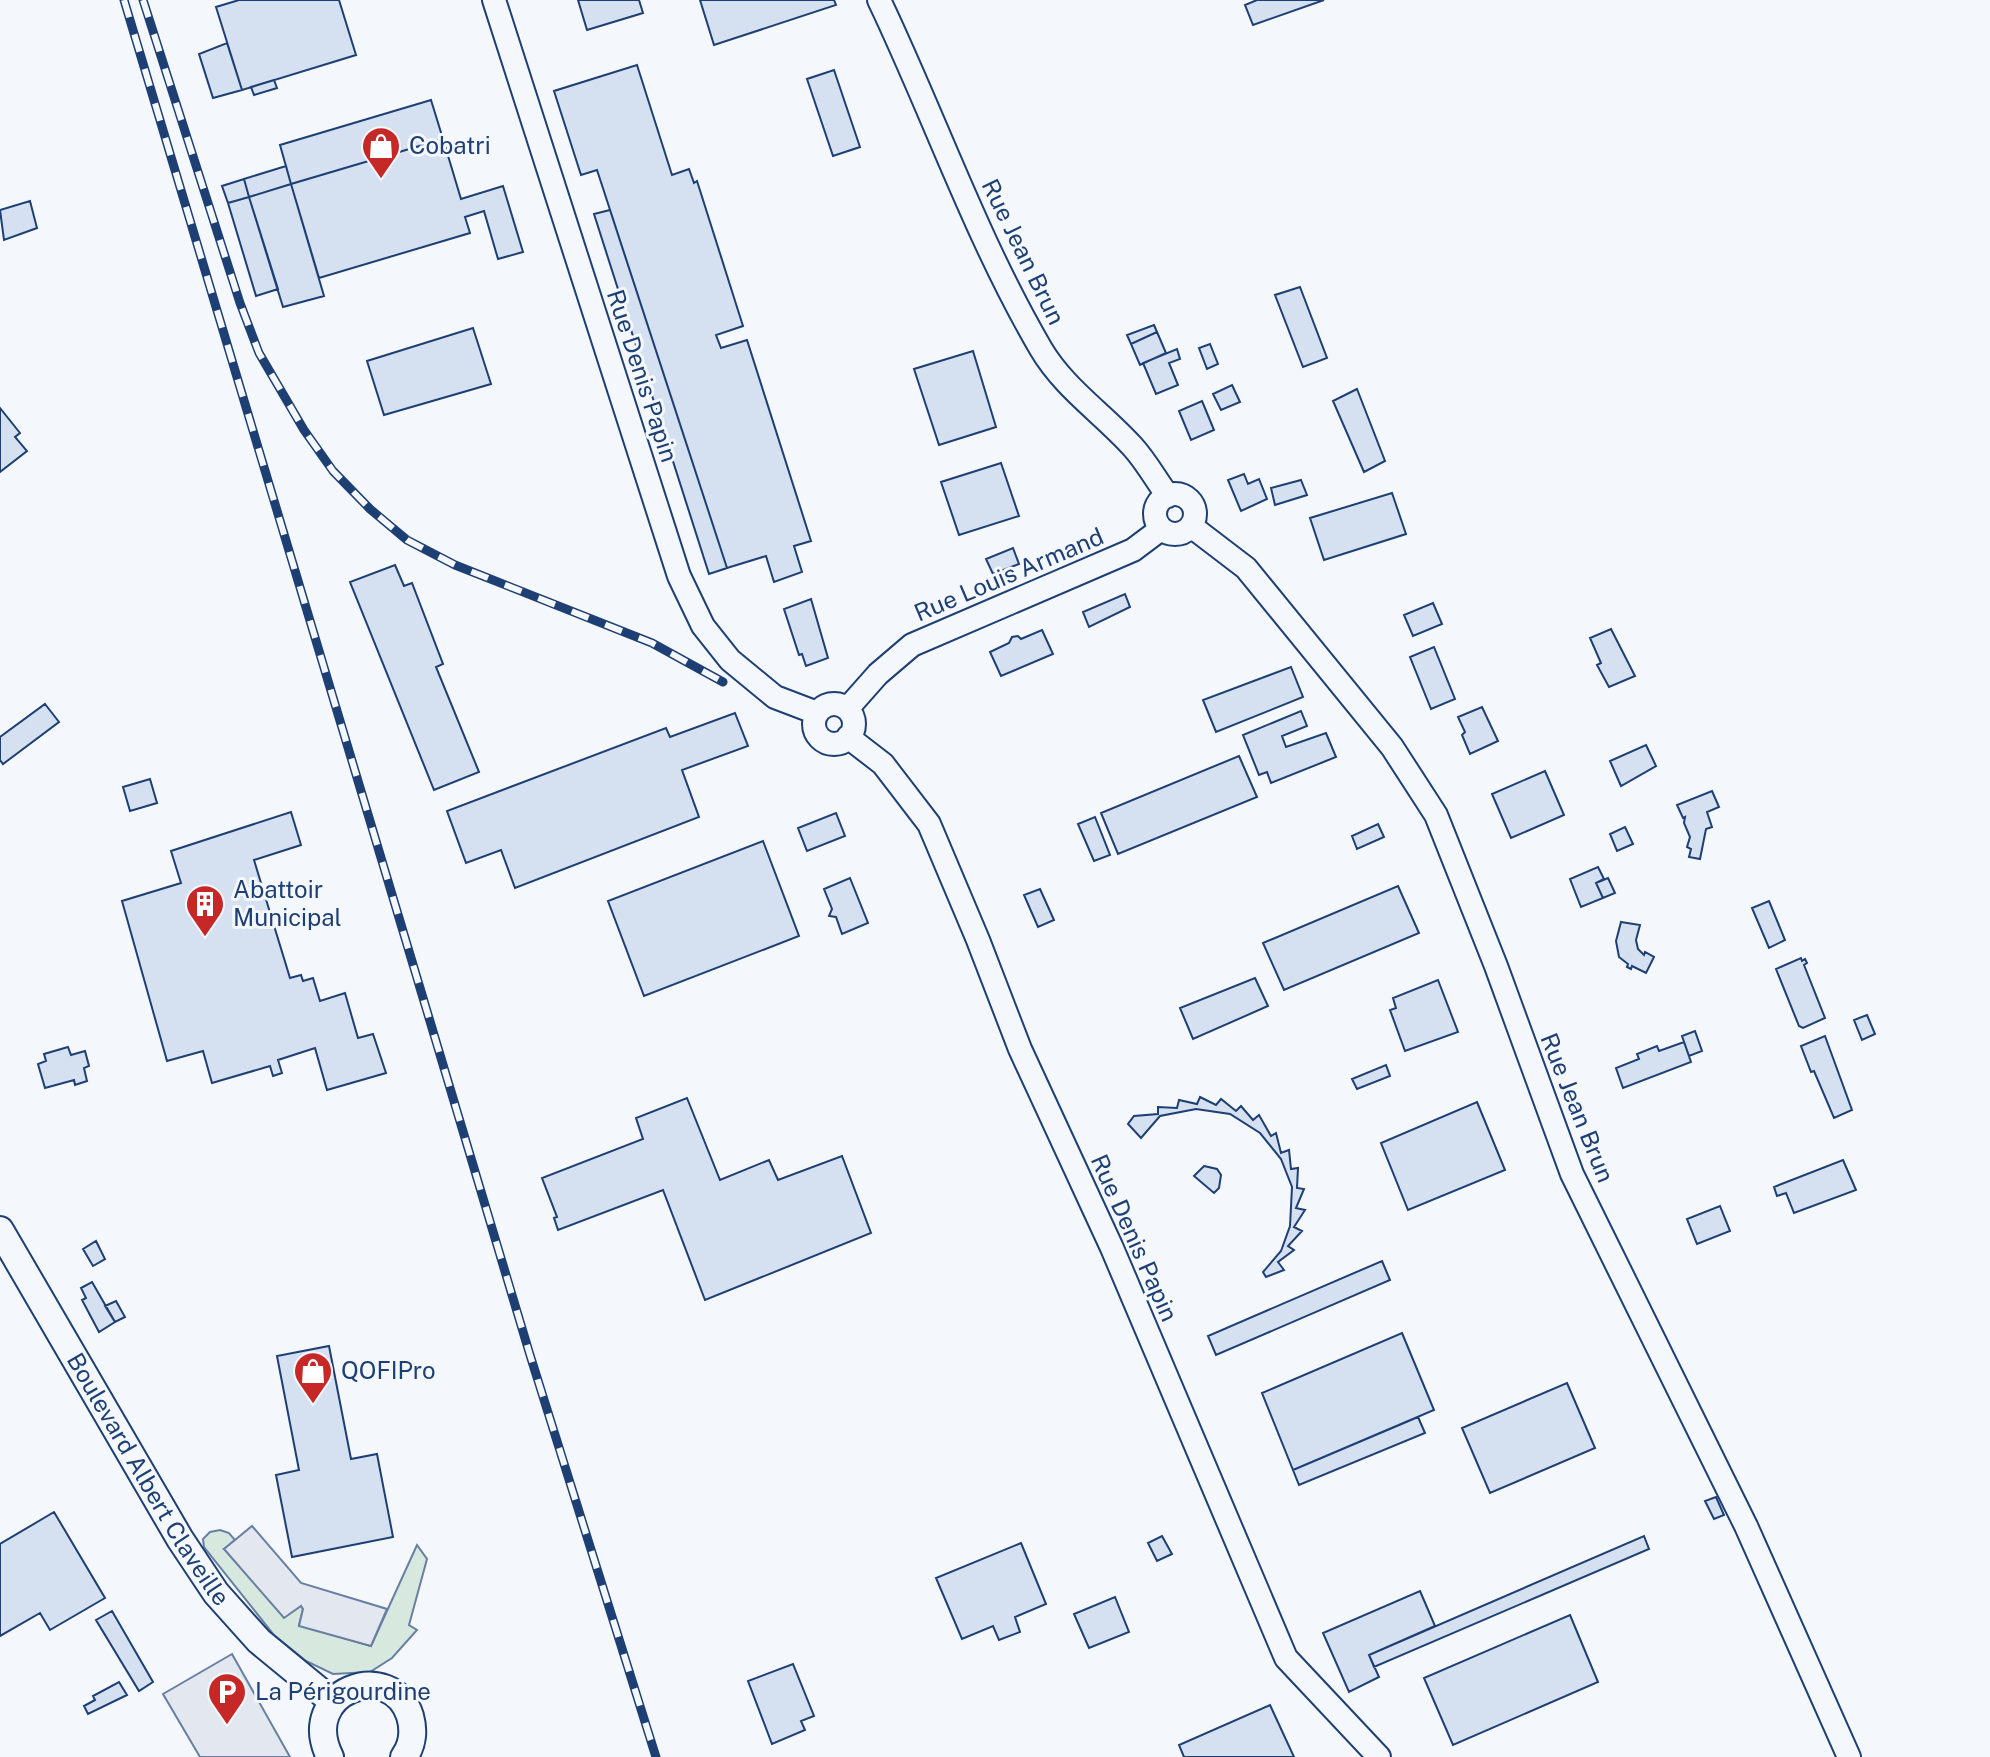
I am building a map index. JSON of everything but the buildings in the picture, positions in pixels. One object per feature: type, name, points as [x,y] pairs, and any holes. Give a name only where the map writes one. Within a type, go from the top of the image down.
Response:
[{"type":"main road","name":"Boulevard Albert Claveille","points":[[0,1230],[180,1539],[216,1593],[259,1641],[332,1701]]},
{"type":"main road","points":[[330,1757],[323,1744],[321,1729],[332,1701],[344,1691],[372,1685],[386,1689],[408,1709],[412,1724],[409,1755]]},
{"type":"street","name":"Rue Denis Papin","points":[[494,0],[679,576],[703,626],[730,660],[775,697],[817,713]]},
{"type":"street","name":"Rue Jean Brun","points":[[879,0],[997,265],[1041,349],[1072,389],[1133,447],[1168,496]]},
{"type":"street","points":[[1180,495],[1191,502],[1195,514],[1191,526],[1186,531],[1173,534],[1161,529],[1155,517],[1162,499],[1180,495]]},
{"type":"street","name":"Rue Jean Brun","points":[[1191,526],[1246,568],[1392,747],[1436,815],[1496,966],[1572,1174],[1746,1526],[1849,1757]]},
{"type":"street","name":"Rue Louis Armand","points":[[847,709],[878,674],[912,645],[1133,550],[1161,529]]},
{"type":"street","points":[[831,704],[847,709],[853,723],[848,737],[833,744],[821,739],[814,727],[817,713],[831,704]]},
{"type":"street","name":"Rue Denis Papin","points":[[848,737],[883,764],[929,824],[1020,1049],[1112,1248],[1286,1658],[1379,1757]]},
{"type":"shaded area","points":[[252,1526],[301,1583],[387,1609],[371,1646],[299,1626],[301,1606],[284,1618],[224,1549]]},
{"type":"shaded area","points":[[220,1530],[229,1533],[235,1540],[224,1549],[301,1606],[299,1625],[371,1646],[417,1545],[427,1559],[409,1625],[417,1630],[392,1658],[370,1672],[333,1674],[306,1661],[274,1635],[204,1547],[203,1539],[210,1532]]},
{"type":"shaded area","name":"La Périgourdine","points":[[232,1654],[290,1757],[200,1757],[163,1694]]},
{"type":"railway","points":[[124,0],[530,1355],[656,1757]]},
{"type":"railway","points":[[143,0],[240,303],[259,353],[304,430],[333,471],[370,509],[407,540],[455,565],[652,643],[723,682]]},
{"type":"place","name":"Cobatri","points":[[381,180]]},
{"type":"place","name":"Abattoir Municipal","points":[[205,938]]},
{"type":"place","name":"QOFIPro","points":[[313,1405]]},
{"type":"place","name":"La Périgourdine","points":[[227,1726]]}]
